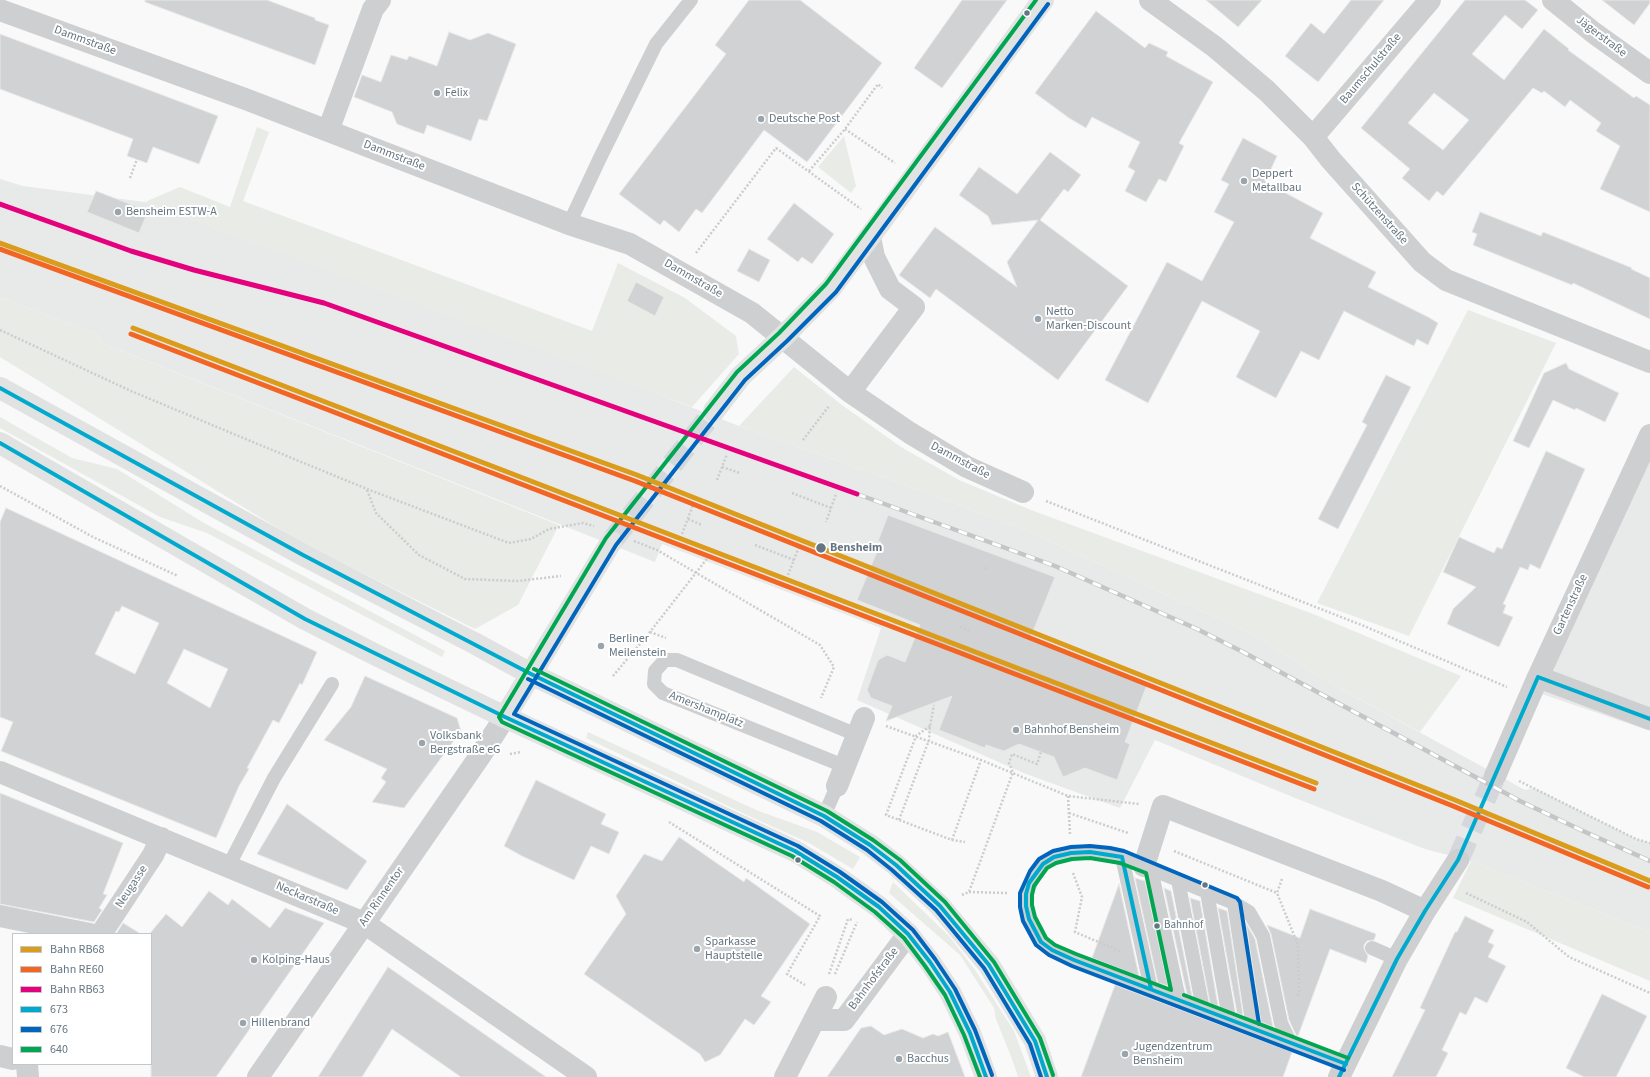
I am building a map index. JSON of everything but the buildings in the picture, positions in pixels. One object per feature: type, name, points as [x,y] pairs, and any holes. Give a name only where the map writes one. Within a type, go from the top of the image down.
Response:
[{"type":"main road","points":[[714,411],[741,376],[783,337],[831,288],[1043,0]]},
{"type":"main road","points":[[0,388],[303,555],[532,674],[824,816],[870,845],[896,865],[940,906],[989,966],[1035,1041],[1047,1077]]},
{"type":"main road","points":[[0,444],[305,619],[505,717],[795,851],[854,888],[879,906],[908,934],[930,962],[950,992],[970,1034],[986,1077]]},
{"type":"main road","points":[[505,717],[611,542]]},
{"type":"street","points":[[328,131],[373,10],[380,0]]},
{"type":"street","name":"Schützenstraße","points":[[1150,0],[1215,47],[1267,91],[1313,137],[1331,160],[1422,262],[1446,280],[1650,362]]},
{"type":"street","name":"Baumschulstraße","points":[[1313,137],[1430,0]]},
{"type":"street","name":"Jägerstraße","points":[[1553,0],[1594,33],[1650,73]]},
{"type":"street","name":"Dammstraße","points":[[0,10],[248,100],[569,224],[630,244],[752,313],[847,390],[910,433],[967,468],[1023,492]]},
{"type":"street","points":[[847,390],[914,307],[890,289],[874,257],[875,230]]},
{"type":"street","name":"Gartenstraße","points":[[1496,773],[1538,677],[1650,435]]},
{"type":"street","points":[[1538,677],[1650,719]]},
{"type":"street","name":"Am Rinnentor","points":[[258,1077],[480,756],[505,717]]},
{"type":"street","points":[[836,786],[861,726]]},
{"type":"street","name":"Neckarstraße","points":[[0,772],[364,923],[586,1077]]},
{"type":"street","points":[[1148,868],[1163,806],[1382,891],[1425,911]]},
{"type":"street","name":"Neugasse","points":[[102,933],[153,855],[161,838]]},
{"type":"street","points":[[1342,1071],[1397,958],[1458,860]]},
{"type":"street","points":[[0,916],[85,933]]},
{"type":"street","name":"Bahnhofstraße","points":[[814,1020],[844,1020],[908,934]]},
{"type":"street","points":[[785,1077],[814,1020],[823,996]]},
{"type":"street","points":[[0,1056],[12,1059]]},
{"type":"street","points":[[27,1065],[28,1077]]},
{"type":"lane","points":[[569,224],[656,44],[691,0]]},
{"type":"lane","name":"Amershamplatz","points":[[844,766],[663,692],[654,684],[655,671],[665,660],[677,660],[861,726]]},
{"type":"lane","points":[[229,866],[274,778],[332,684]]},
{"type":"lane","points":[[824,816],[836,786]]},
{"type":"lane","points":[[1290,1042],[1281,1023],[1263,936],[1250,912],[1234,903],[1122,857],[1090,852],[1071,853],[1054,857],[1042,864],[1035,874],[1026,894],[1028,919],[1041,942],[1052,950],[1074,960],[1290,1042],[1342,1071]]},
{"type":"lane","points":[[1122,857],[1151,989]]},
{"type":"lane","points":[[1148,868],[1179,999]]},
{"type":"lane","points":[[1178,880],[1203,1009]]},
{"type":"lane","points":[[1207,892],[1229,1018]]},
{"type":"lane","points":[[1234,903],[1253,1027]]},
{"type":"lane","points":[[1372,948],[1397,958]]},
{"type":"path","points":[[809,171],[845,129],[878,84],[882,88]]},
{"type":"path","points":[[845,129],[914,177]]},
{"type":"path","points":[[681,272],[776,148],[809,171],[875,230]]},
{"type":"path","points":[[130,178],[137,159]]},
{"type":"path","points":[[0,330],[131,391],[367,489],[509,543],[531,539],[549,529],[583,523],[589,524]]},
{"type":"path","points":[[803,440],[847,390]]},
{"type":"path","points":[[717,480],[727,454]]},
{"type":"path","points":[[722,467],[740,473]]},
{"type":"path","points":[[367,489],[376,513],[419,555],[465,579],[517,581],[593,572]]},
{"type":"path","points":[[1023,492],[1364,626],[1512,690]]},
{"type":"path","points":[[792,493],[831,508]]},
{"type":"path","points":[[826,522],[836,494]]},
{"type":"path","points":[[682,534],[693,505]]},
{"type":"path","points":[[688,519],[702,525]]},
{"type":"path","points":[[755,545],[794,560]]},
{"type":"path","points":[[788,575],[799,547]]},
{"type":"path","points":[[657,550],[820,645],[834,666],[820,701]]},
{"type":"path","points":[[613,676],[710,556]]},
{"type":"path","points":[[985,568],[989,569]]},
{"type":"path","points":[[960,627],[971,631]]},
{"type":"path","points":[[899,820],[929,740],[934,705]]},
{"type":"path","points":[[861,726],[916,736],[929,740],[1013,772],[1068,796],[1163,806]]},
{"type":"path","points":[[930,726],[916,736],[886,815],[952,840],[965,842]]},
{"type":"path","points":[[506,760],[510,754],[525,751]]},
{"type":"path","points":[[969,892],[1013,772],[1009,763],[1012,754],[1037,764],[1041,752]]},
{"type":"path","points":[[952,840],[981,760]]},
{"type":"path","points":[[1496,773],[1636,839],[1650,843]]},
{"type":"path","points":[[666,820],[820,916],[787,974],[823,996]]},
{"type":"path","points":[[1464,891],[1527,922],[1569,957],[1650,992]]},
{"type":"path","points":[[940,906],[969,892],[1026,894]]},
{"type":"path","points":[[848,919],[858,920],[823,996],[848,919]]},
{"type":"shaded area","points":[[257,127],[269,132],[243,201],[592,331],[618,263],[685,298],[736,336],[739,354],[692,407],[145,202],[180,187],[230,207]]},
{"type":"shaded area","points":[[844,136],[856,186],[851,193],[818,167]]},
{"type":"shaded area","points":[[0,179],[23,186],[145,202],[581,364],[739,426],[908,486],[1023,529],[1252,634],[1337,687],[1525,790],[1534,788],[1636,839],[1650,843],[1650,932],[1471,861],[1425,849],[1295,798],[1155,740],[1120,808],[1026,774],[857,700],[881,628],[662,544],[655,562],[102,343],[97,334],[0,297]]},
{"type":"shaded area","points":[[0,297],[97,334],[102,343],[559,525],[518,605],[475,629],[300,542],[0,357]]},
{"type":"shaded area","points":[[1468,310],[1556,343],[1409,636],[1317,603]]},
{"type":"shaded area","points":[[794,367],[842,405],[901,447],[959,480],[1031,510],[1313,614],[1461,676],[1420,732],[1337,687],[1252,634],[1023,529],[908,486],[739,426]]},
{"type":"shaded area","points":[[0,417],[72,458],[117,469],[204,523],[445,651],[442,657],[207,533],[160,517],[0,428]]},
{"type":"shaded area","points":[[1650,451],[1650,731],[1542,694]]},
{"type":"shaded area","points":[[588,732],[756,810],[817,832],[860,857],[853,869],[809,843],[586,738]]},
{"type":"shaded area","points":[[1471,861],[1650,932],[1650,981],[1453,898]]},
{"type":"shaded area","points":[[893,882],[950,937],[975,970],[1014,1031],[1031,1077],[1018,1077],[996,1019],[994,1008],[960,955],[889,893]]},
{"type":"tunnel","points":[[611,542],[714,411]]},
{"type":"tunnel","points":[[1458,860],[1495,776]]},
{"type":"railway","points":[[857,494],[1055,566],[1197,629],[1243,652],[1520,801],[1650,861]]},
{"type":"rail line","name":"RB63","points":[[0,204],[131,251],[194,270],[324,303],[857,494]]},
{"type":"rail line","name":"RB68","points":[[0,243],[637,475],[1455,800],[1650,881]]},
{"type":"rail line","name":"RE60","points":[[0,249],[635,481],[1453,806],[1648,887]]},
{"type":"rail line","name":"RB68","points":[[133,328],[1316,783]]},
{"type":"rail line","name":"RE60","points":[[131,334],[1314,789]]},
{"type":"transit line","name":"640","points":[[980,1077],[964,1035],[945,995],[904,938],[875,912],[834,882],[792,856],[502,722],[499,717],[606,538],[737,372],[779,333],[826,284],[1036,0]]},
{"type":"transit line","name":"676","points":[[992,1075],[975,1030],[955,989],[913,930],[882,902],[840,872],[798,846],[514,714],[616,545],[745,380],[836,292],[1048,4]]},
{"type":"transit line","name":"673","points":[[0,388],[303,555],[531,674],[824,816],[870,845],[896,865],[940,906],[989,965],[1035,1041],[1047,1077]]},
{"type":"transit line","name":"673","points":[[0,443],[305,619],[505,717],[795,851],[837,877],[879,907],[908,934],[930,962],[950,992],[970,1033],[986,1077]]},
{"type":"transit line","name":"640","points":[[534,669],[827,811],[873,840],[900,860],[945,902],[994,962],[1040,1038],[1053,1075]]},
{"type":"transit line","name":"673","points":[[1538,677],[1650,719]]},
{"type":"transit line","name":"673","points":[[1339,1077],[1397,959],[1425,911],[1458,860],[1538,677]]},
{"type":"transit line","name":"676","points":[[528,679],[821,821],[867,850],[892,870],[936,910],[984,968],[1030,1044],[1041,1077]]},
{"type":"transit line","name":"676","points":[[1259,1024],[1240,902],[1237,898],[1124,851],[1110,848],[1090,846],[1071,847],[1053,851],[1039,859],[1030,871],[1020,893],[1020,907],[1023,921],[1036,945],[1049,955],[1072,966],[1344,1070]]},
{"type":"transit line","name":"673","points":[[1122,857],[1090,852],[1071,853],[1054,857],[1043,864],[1029,883],[1026,894],[1026,906],[1029,919],[1041,942],[1052,950],[1074,960],[1346,1064]]},
{"type":"transit line","name":"673","points":[[1122,857],[1151,989]]},
{"type":"transit line","name":"640","points":[[1090,858],[1120,863],[1146,873],[1171,990],[1076,954],[1055,945],[1046,938],[1035,917],[1032,905],[1034,886],[1047,868],[1056,863],[1072,859],[1090,858]]},
{"type":"transit line","name":"640","points":[[1184,995],[1348,1058]]},
{"type":"place","name":"Felix","points":[[437,93]]},
{"type":"place","name":"Deutsche Post","points":[[761,119]]},
{"type":"place","name":"Deppert Metallbau","points":[[1244,181]]},
{"type":"place","name":"Bensheim ESTW-A","points":[[118,212]]},
{"type":"place","name":"Netto Marken-Discount","points":[[1038,319]]},
{"type":"place","name":"Bensheim","points":[[821,548]]},
{"type":"place","name":"Berliner Meilenstein","points":[[601,646]]},
{"type":"place","name":"Bahnhof Bensheim","points":[[1016,730]]},
{"type":"place","name":"Volksbank Bergstraße eG","points":[[422,743]]},
{"type":"place","name":"Bahnhof","points":[[1157,926]]},
{"type":"place","name":"Sparkasse Hauptstelle","points":[[697,949]]},
{"type":"place","name":"Kolping-Haus","points":[[254,960]]},
{"type":"place","name":"Hillenbrand","points":[[243,1023]]},
{"type":"place","name":"Jugendzentrum Bensheim","points":[[1125,1054]]},
{"type":"place","name":"Bacchus","points":[[899,1059]]}]
